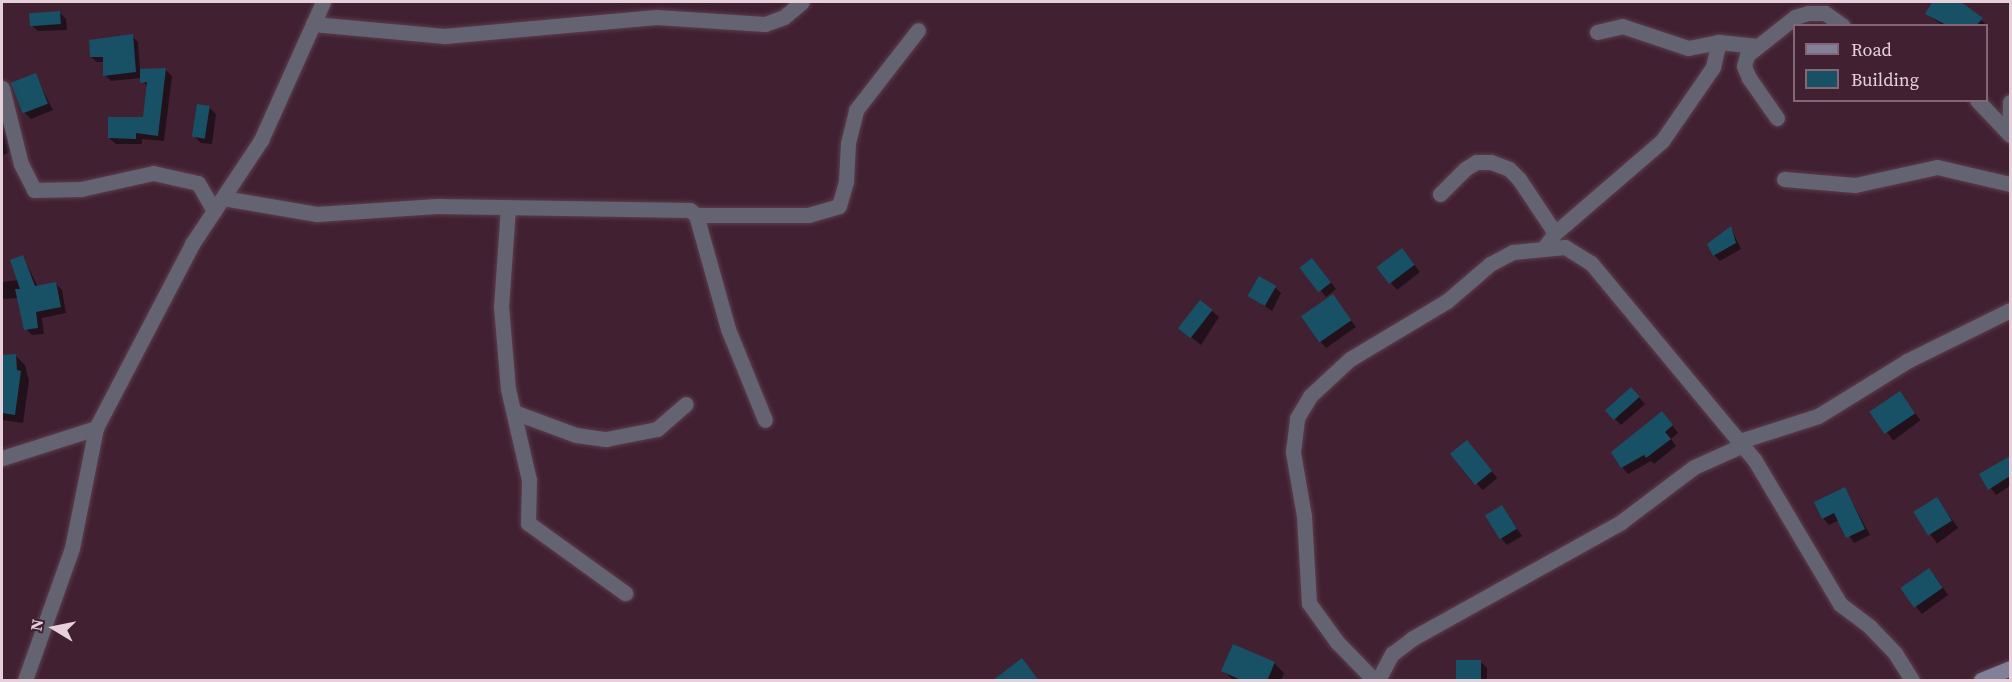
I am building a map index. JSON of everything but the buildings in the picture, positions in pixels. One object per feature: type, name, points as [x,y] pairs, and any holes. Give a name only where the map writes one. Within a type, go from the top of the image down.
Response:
[{"type":"main road","points":[[1982,681],[2010,668]]},
{"type":"street","points":[[25,681],[72,548],[96,428],[138,354],[164,294],[214,211],[261,140],[323,2]]},
{"type":"street","points":[[313,24],[444,36],[656,17],[765,24],[784,18],[802,2]]},
{"type":"street","points":[[1777,118],[1744,66],[1755,46],[1795,17],[1815,6],[1841,24]]},
{"type":"street","points":[[1597,33],[1622,26],[1688,48],[1719,42],[1755,46]]},
{"type":"street","points":[[223,198],[316,214],[378,208],[681,207],[696,215],[808,215],[839,206],[846,181],[848,143],[856,110],[918,30]]},
{"type":"street","points":[[1544,248],[1556,233],[1662,141],[1713,67],[1719,42]]},
{"type":"street","points":[[2,88],[21,164],[34,190],[81,189],[153,173],[198,183],[214,211]]},
{"type":"street","points":[[1979,102],[2010,134]]},
{"type":"street","points":[[2010,102],[2010,134]]},
{"type":"street","points":[[1440,194],[1465,169],[1476,162],[1491,162],[1509,169],[1520,179],[1556,233]]},
{"type":"street","points":[[1784,179],[1855,184],[1937,166],[2010,184]]},
{"type":"street","points":[[508,207],[501,306],[514,412],[529,480],[528,524],[625,593]]},
{"type":"street","points":[[696,215],[728,329],[765,420]]},
{"type":"street","points":[[1912,681],[1895,653],[1840,604],[1772,484],[1739,444],[1591,263],[1565,247],[1513,252],[1490,264],[1447,301],[1350,359],[1310,396],[1297,418],[1293,452],[1304,516],[1309,603],[1337,642],[1376,681],[1392,654],[1413,638],[1621,522],[1694,467],[1739,444],[1818,417],[1907,361],[2010,310]]},
{"type":"street","points":[[514,412],[576,435],[606,439],[657,429],[686,404]]},
{"type":"street","points":[[2,458],[96,428]]}]
